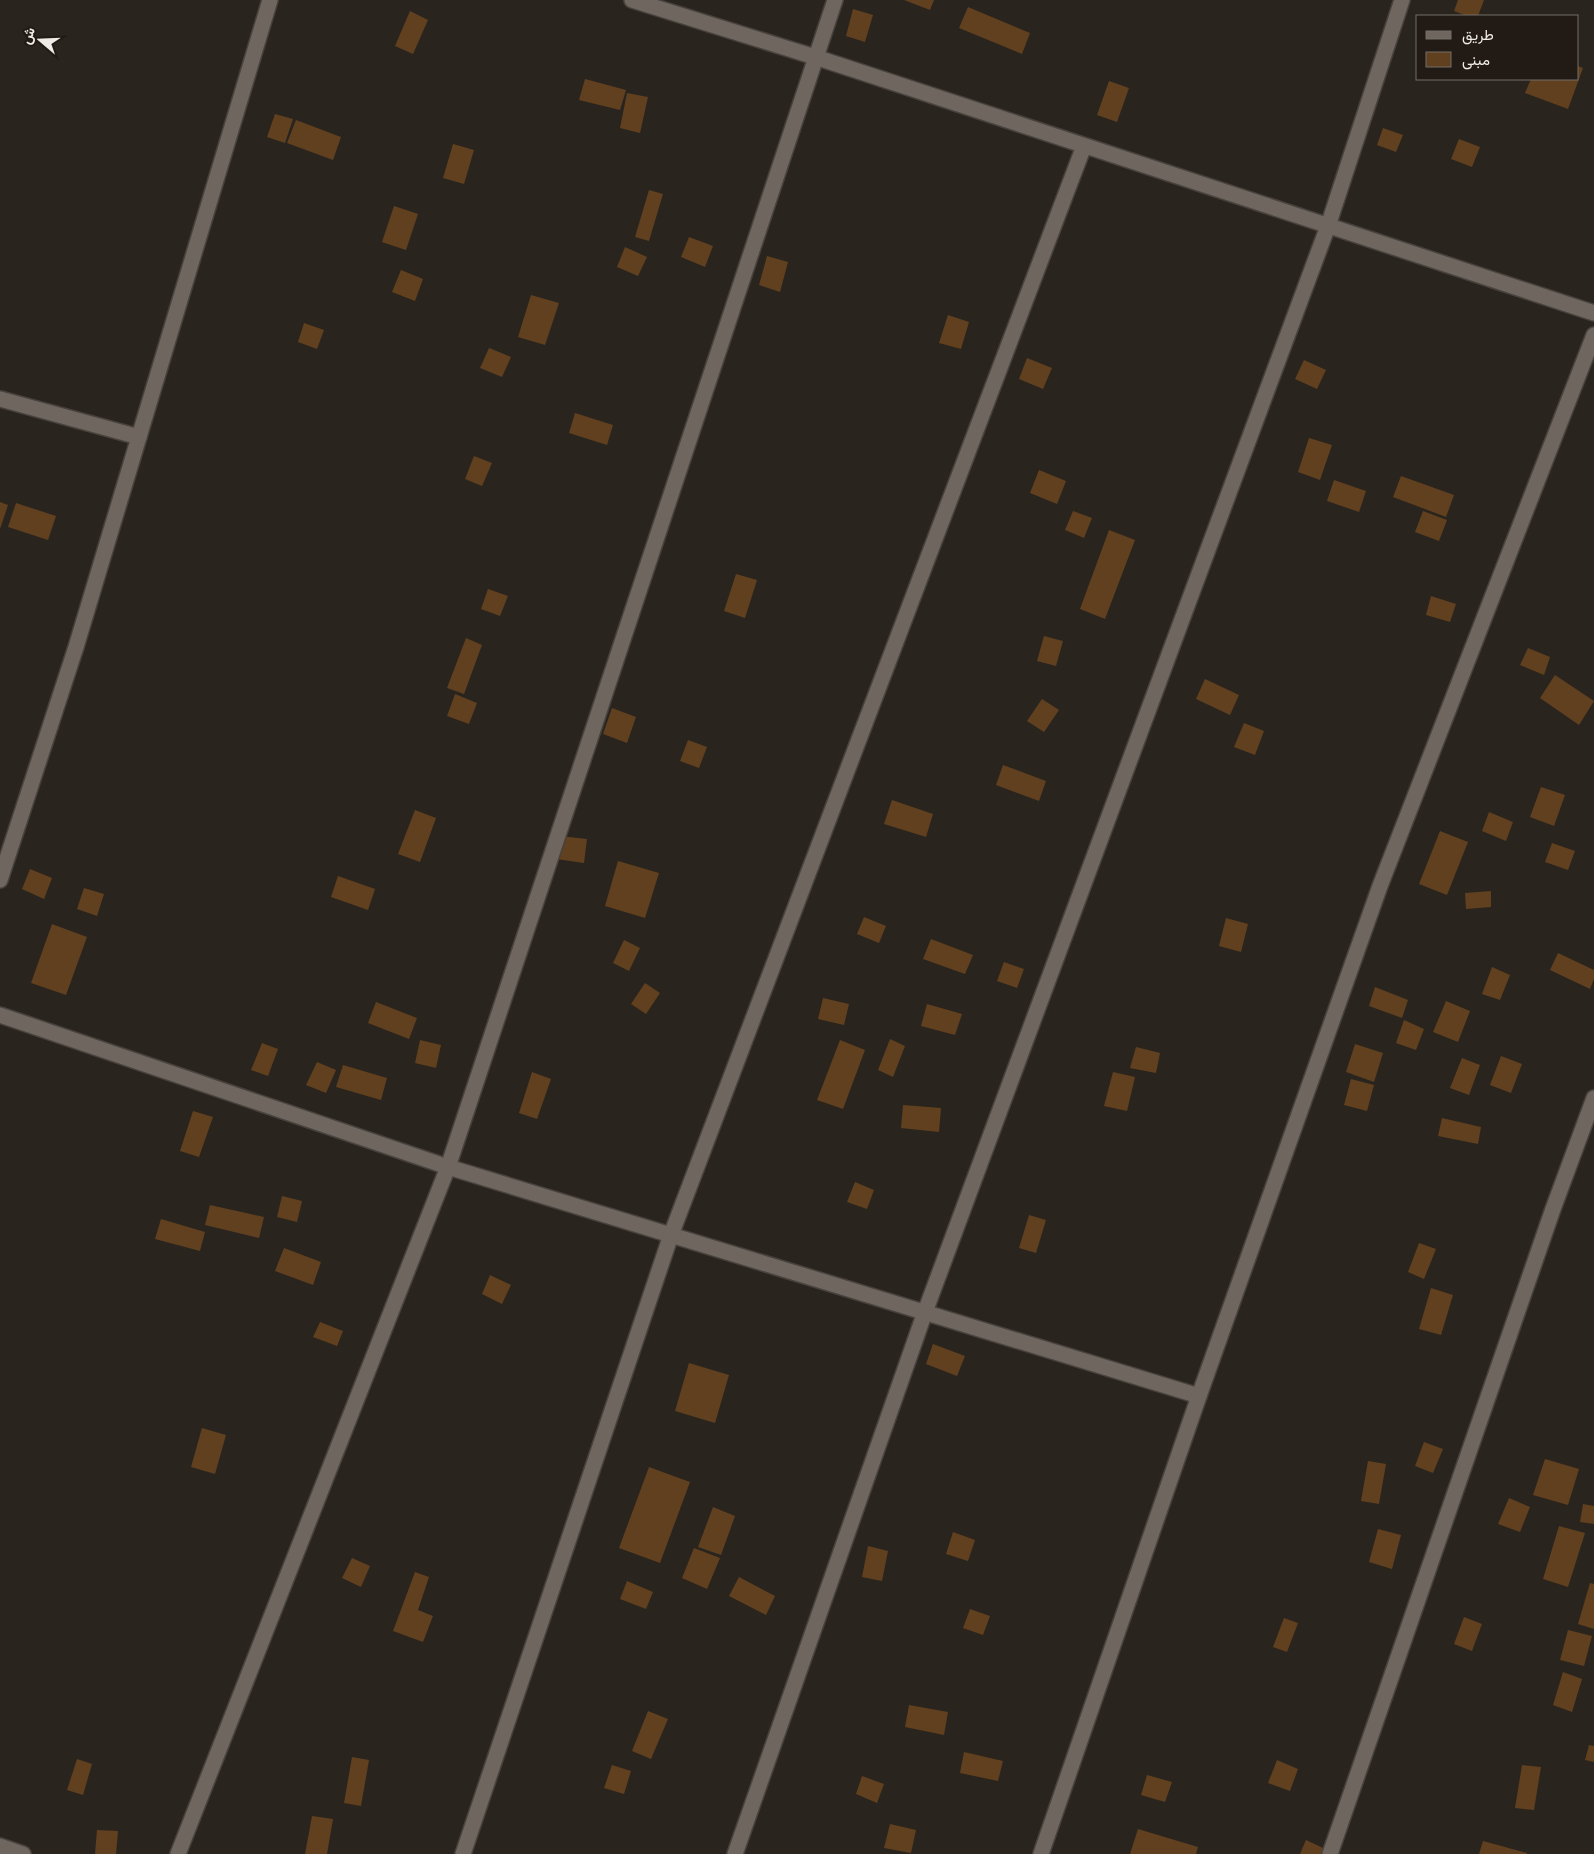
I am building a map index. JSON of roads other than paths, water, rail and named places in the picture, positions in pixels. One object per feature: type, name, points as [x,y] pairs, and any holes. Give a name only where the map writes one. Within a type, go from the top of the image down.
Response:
[{"type":"street","points":[[0,880],[76,647],[270,0]]},
{"type":"street","points":[[632,0],[1594,313]]},
{"type":"street","points":[[178,1854],[448,1167],[835,0]]},
{"type":"street","points":[[735,1854],[926,1312],[1328,226],[1402,0]]},
{"type":"street","points":[[463,1854],[671,1234],[1084,146]]},
{"type":"street","points":[[1041,1854],[1199,1396],[1380,886],[1594,335]]},
{"type":"street","points":[[0,399],[139,438]]},
{"type":"street","points":[[0,1015],[448,1167],[1199,1396]]},
{"type":"street","points":[[1330,1854],[1553,1209],[1594,1098]]},
{"type":"street","points":[[0,1846],[23,1854]]}]
